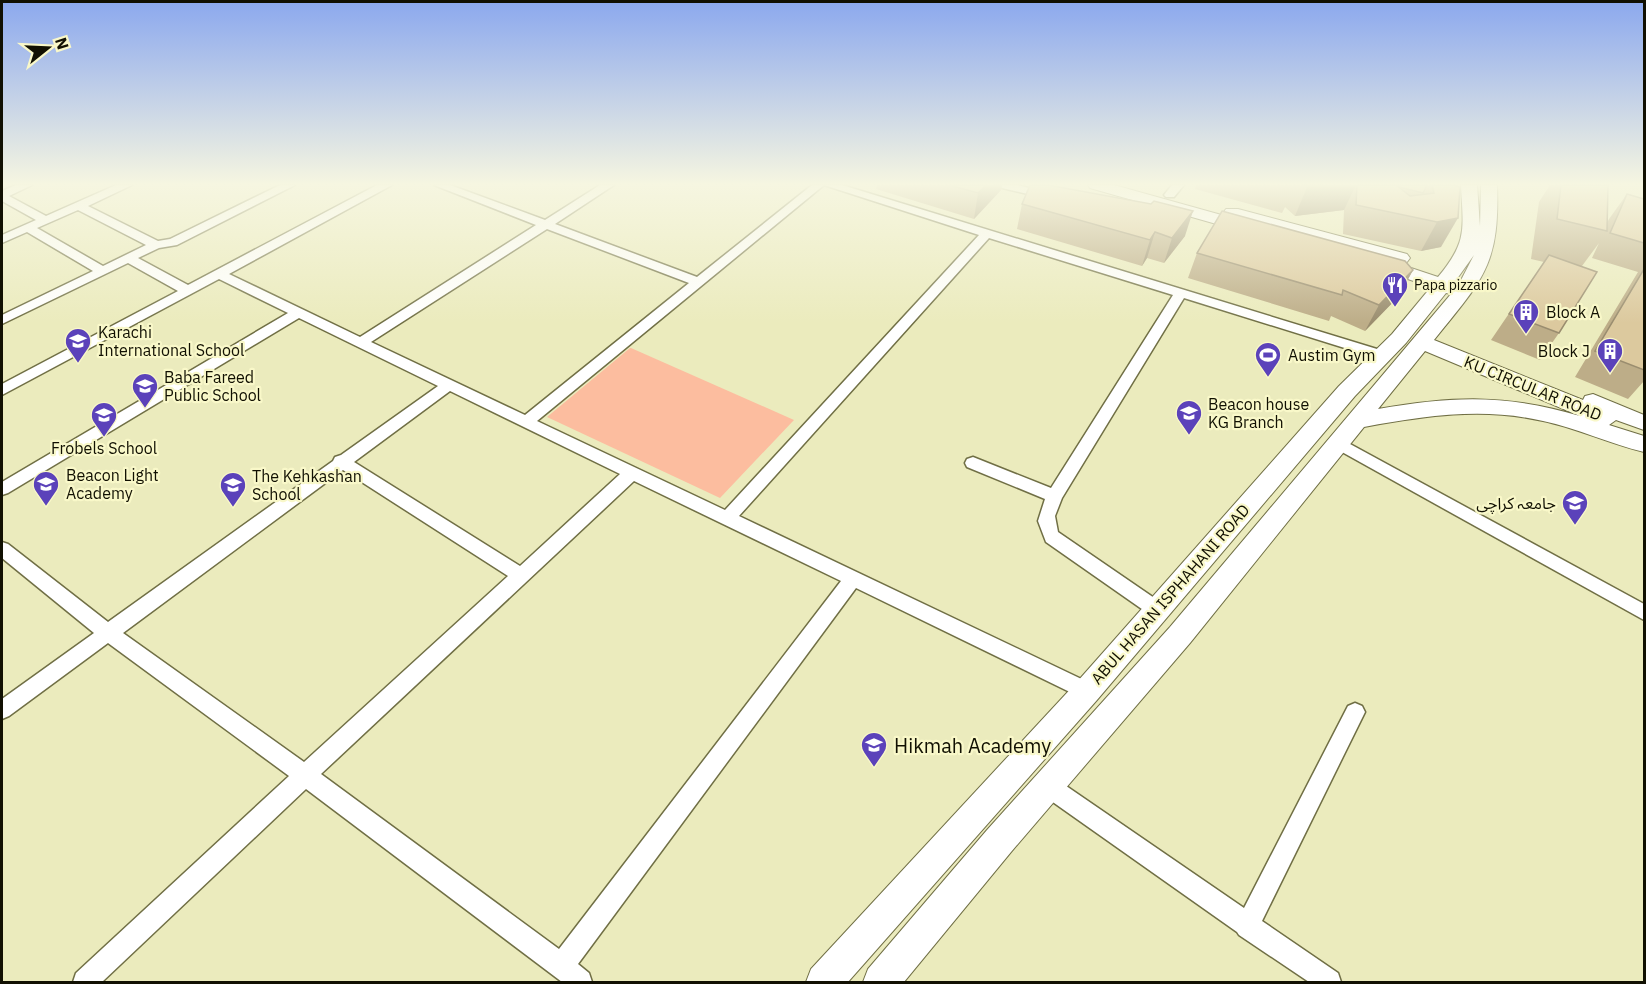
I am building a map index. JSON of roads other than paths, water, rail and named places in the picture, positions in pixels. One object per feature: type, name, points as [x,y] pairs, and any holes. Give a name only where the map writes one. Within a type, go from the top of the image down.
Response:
[{"type":"main road","points":[[1262,231],[1456,283]]},
{"type":"main road","points":[[1309,231],[1405,260],[1456,283]]},
{"type":"main road","name":"ABUL HASAN ISPHAHANI ROAD","points":[[881,982],[999,841],[1180,634],[1426,337],[1456,283],[1467,249],[1466,231]]},
{"type":"main road","name":"ABUL HASAN ISPHAHANI ROAD","points":[[824,982],[1087,691],[1347,391],[1385,356],[1456,283],[1482,263],[1487,245],[1487,231]]},
{"type":"main road","name":"KU CIRCULAR ROAD","points":[[1426,337],[1644,423]]},
{"type":"main road","name":"KU CIRCULAR ROAD","points":[[1426,337],[1644,434]]},
{"type":"main road","points":[[1355,421],[1440,407],[1485,405],[1533,412],[1644,444]]},
{"type":"street","points":[[2,239],[21,231]]},
{"type":"street","points":[[33,231],[103,271]]},
{"type":"street","points":[[128,231],[156,245]]},
{"type":"street","points":[[2,320],[156,245],[173,242],[196,231]]},
{"type":"street","points":[[2,390],[299,231]]},
{"type":"street","points":[[360,343],[538,231]]},
{"type":"street","points":[[563,231],[699,282]]},
{"type":"street","points":[[524,423],[762,231]]},
{"type":"street","points":[[980,231],[1385,356]]},
{"type":"street","points":[[726,519],[987,233]]},
{"type":"street","points":[[130,259],[187,290]]},
{"type":"street","points":[[218,274],[524,423],[633,472],[852,580],[1087,691]]},
{"type":"street","points":[[1156,609],[1052,537],[1046,528],[1044,519],[1055,496],[1179,294]]},
{"type":"street","points":[[2,489],[299,312]]},
{"type":"street","points":[[2,710],[341,461],[449,385]]},
{"type":"street","points":[[1339,443],[1379,463],[1644,613]]},
{"type":"street","points":[[341,461],[522,576]]},
{"type":"street","points":[[973,463],[1055,496]]},
{"type":"street","points":[[86,982],[305,775],[633,472]]},
{"type":"street","points":[[2,549],[107,632],[305,775],[580,982]]},
{"type":"street","points":[[561,966],[852,580]]},
{"type":"street","points":[[1247,927],[1355,712]]},
{"type":"street","points":[[1048,786],[1247,927],[1329,982]]},
{"type":"place","name":"Papa pizzario","points":[[1395,308]]},
{"type":"place","name":"Block A","points":[[1526,335]]},
{"type":"place","name":"Karachi International School","points":[[78,364]]},
{"type":"place","name":"Block J","points":[[1610,374]]},
{"type":"place","name":"Austim Gym","points":[[1268,378]]},
{"type":"place","name":"Baba Fareed Public School","points":[[145,409]]},
{"type":"place","name":"Beacon house KG Branch","points":[[1189,436]]},
{"type":"place","name":"Frobels School","points":[[104,438]]},
{"type":"place","name":"Beacon Light Academy","points":[[46,507]]},
{"type":"place","name":"The Kehkashan School","points":[[233,508]]},
{"type":"place","name":"جامعہ کراچی","points":[[1575,526]]},
{"type":"place","name":"Hikmah Academy","points":[[874,768]]}]
